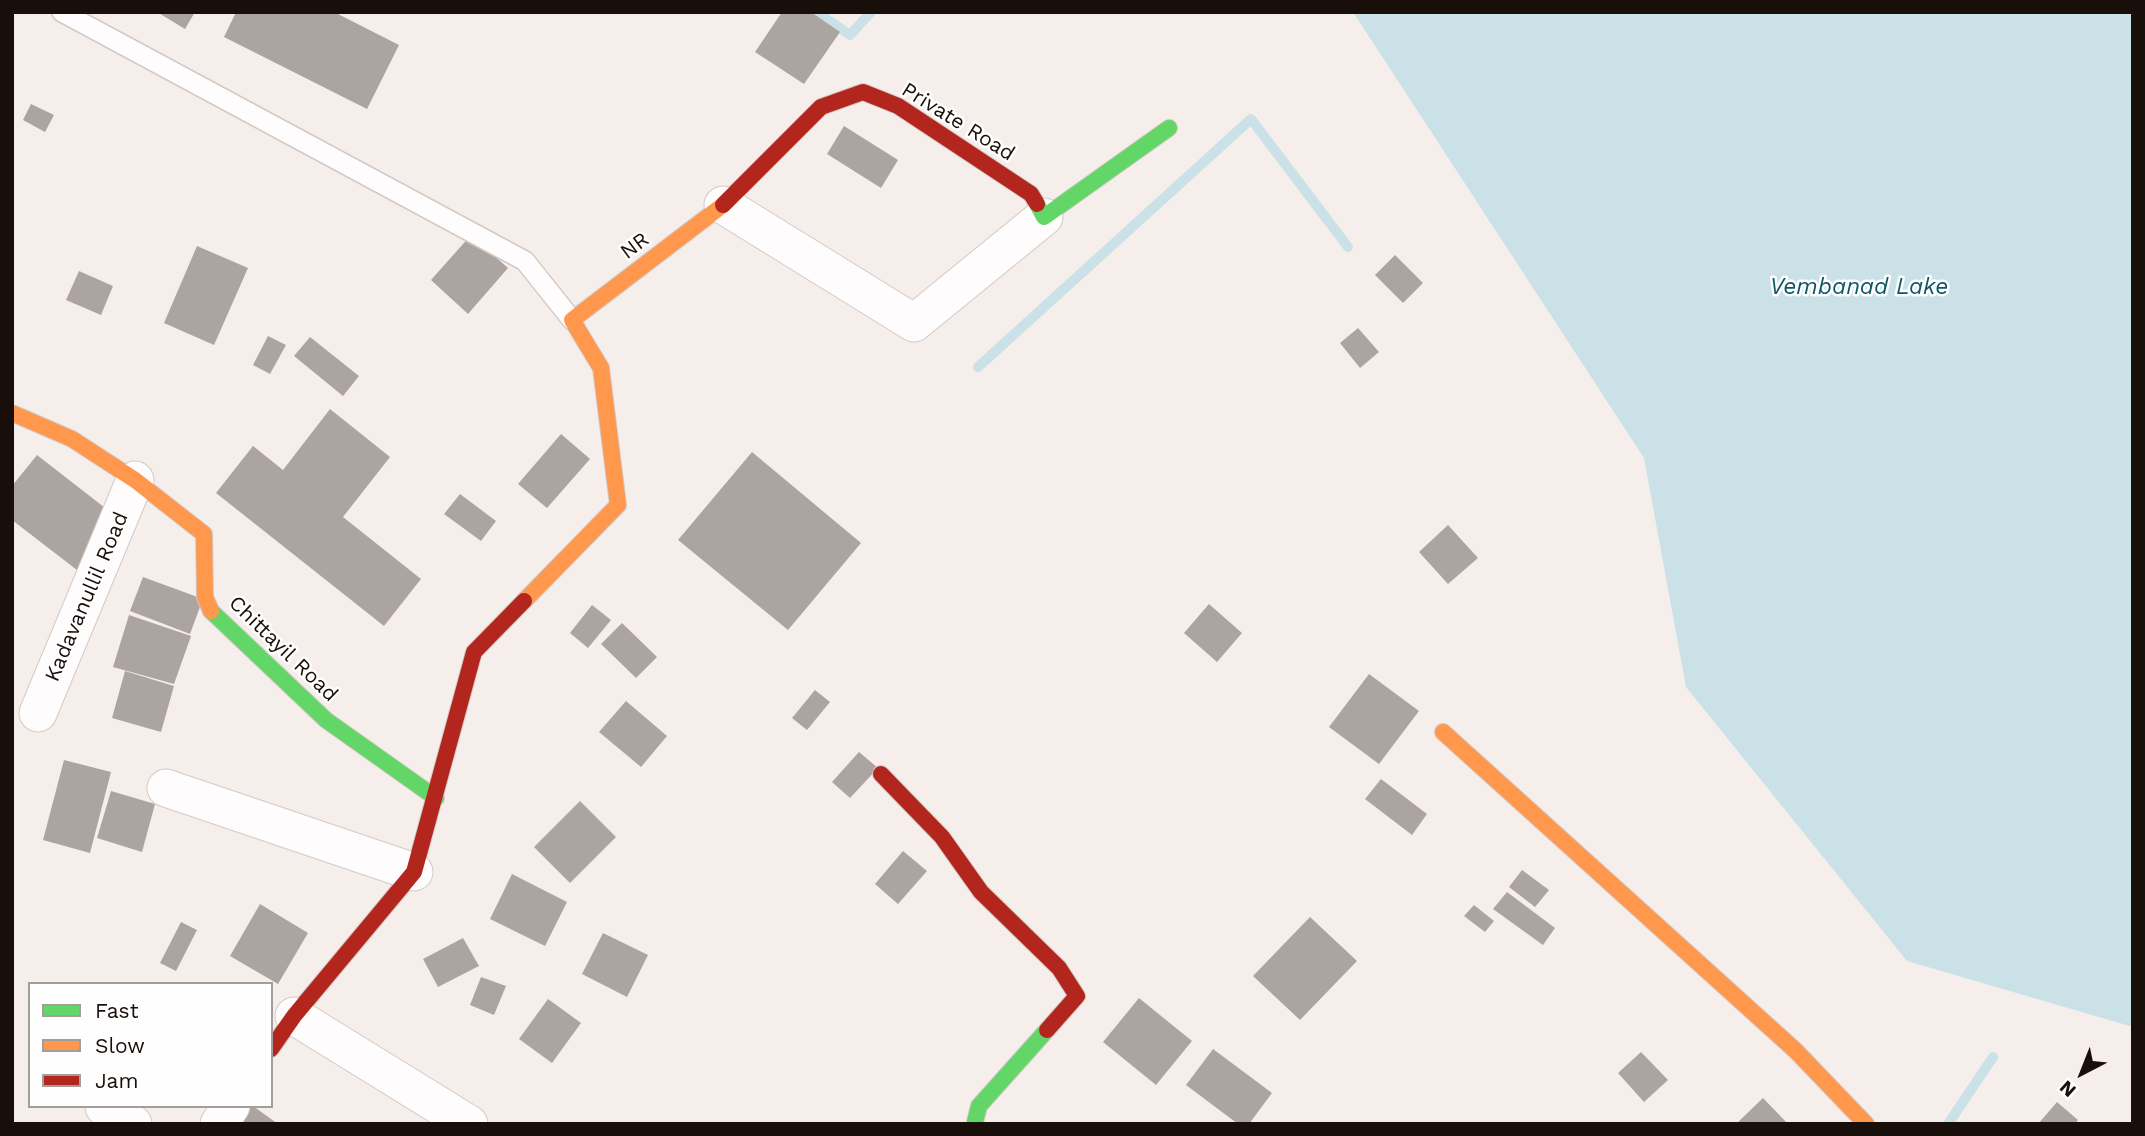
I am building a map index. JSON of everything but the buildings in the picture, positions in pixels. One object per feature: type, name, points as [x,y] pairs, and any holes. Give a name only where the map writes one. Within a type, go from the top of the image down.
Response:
[{"type":"street","name":"Private Road","points":[[723,205],[821,107],[863,92],[898,106],[1031,194],[1044,217]]},
{"type":"street","points":[[723,205],[914,323],[1044,217],[1169,128]]},
{"type":"street","name":"NR","points":[[572,320],[723,205]]},
{"type":"street","points":[[273,1046],[294,1016],[414,872],[474,652],[618,505],[601,368],[572,320]]},
{"type":"street","name":"Chittayil Road","points":[[12,413],[72,439],[135,480],[204,534],[205,597],[212,614],[326,720],[436,798]]},
{"type":"street","name":"Kadavanullil Road","points":[[38,713],[135,480]]},
{"type":"street","points":[[1443,732],[1796,1051],[1866,1124]]},
{"type":"street","points":[[881,774],[942,837],[981,892],[1059,968],[1077,996],[979,1106],[977,1123]]},
{"type":"street","points":[[166,788],[414,872]]},
{"type":"street","points":[[294,1016],[469,1124]]},
{"type":"street","points":[[106,1108],[133,1124]]},
{"type":"street","points":[[219,1124],[230,1108]]},
{"type":"lane","points":[[62,12],[525,261],[572,320]]},
{"type":"water","name":"Vembanad Lake","points":[[1353,12],[2133,12],[2133,1027],[1907,961],[1686,687],[1644,458]]},
{"type":"waterway","points":[[817,12],[850,35],[871,12]]},
{"type":"waterway","points":[[978,367],[1251,119],[1348,247]]},
{"type":"waterway","points":[[1948,1124],[1993,1057]]},
{"type":"traffic: fast","points":[[1037,204],[1044,217],[1169,128]]},
{"type":"traffic: fast","points":[[211,611],[326,720],[436,798]]},
{"type":"traffic: fast","points":[[975,1122],[979,1106],[1047,1030]]},
{"type":"traffic: slow","points":[[524,601],[618,505],[601,368],[572,320],[723,205]]},
{"type":"traffic: slow","points":[[12,413],[72,439],[135,480],[204,534],[205,597],[211,611]]},
{"type":"traffic: slow","points":[[1443,732],[1796,1051],[1866,1124]]},
{"type":"traffic: jam","points":[[723,205],[821,107],[863,92],[898,106],[1031,194],[1037,204]]},
{"type":"traffic: jam","points":[[273,1046],[294,1016],[414,872],[474,652],[524,601]]},
{"type":"traffic: jam","points":[[881,774],[942,837],[981,892],[1059,968],[1077,996],[1047,1030]]}]
